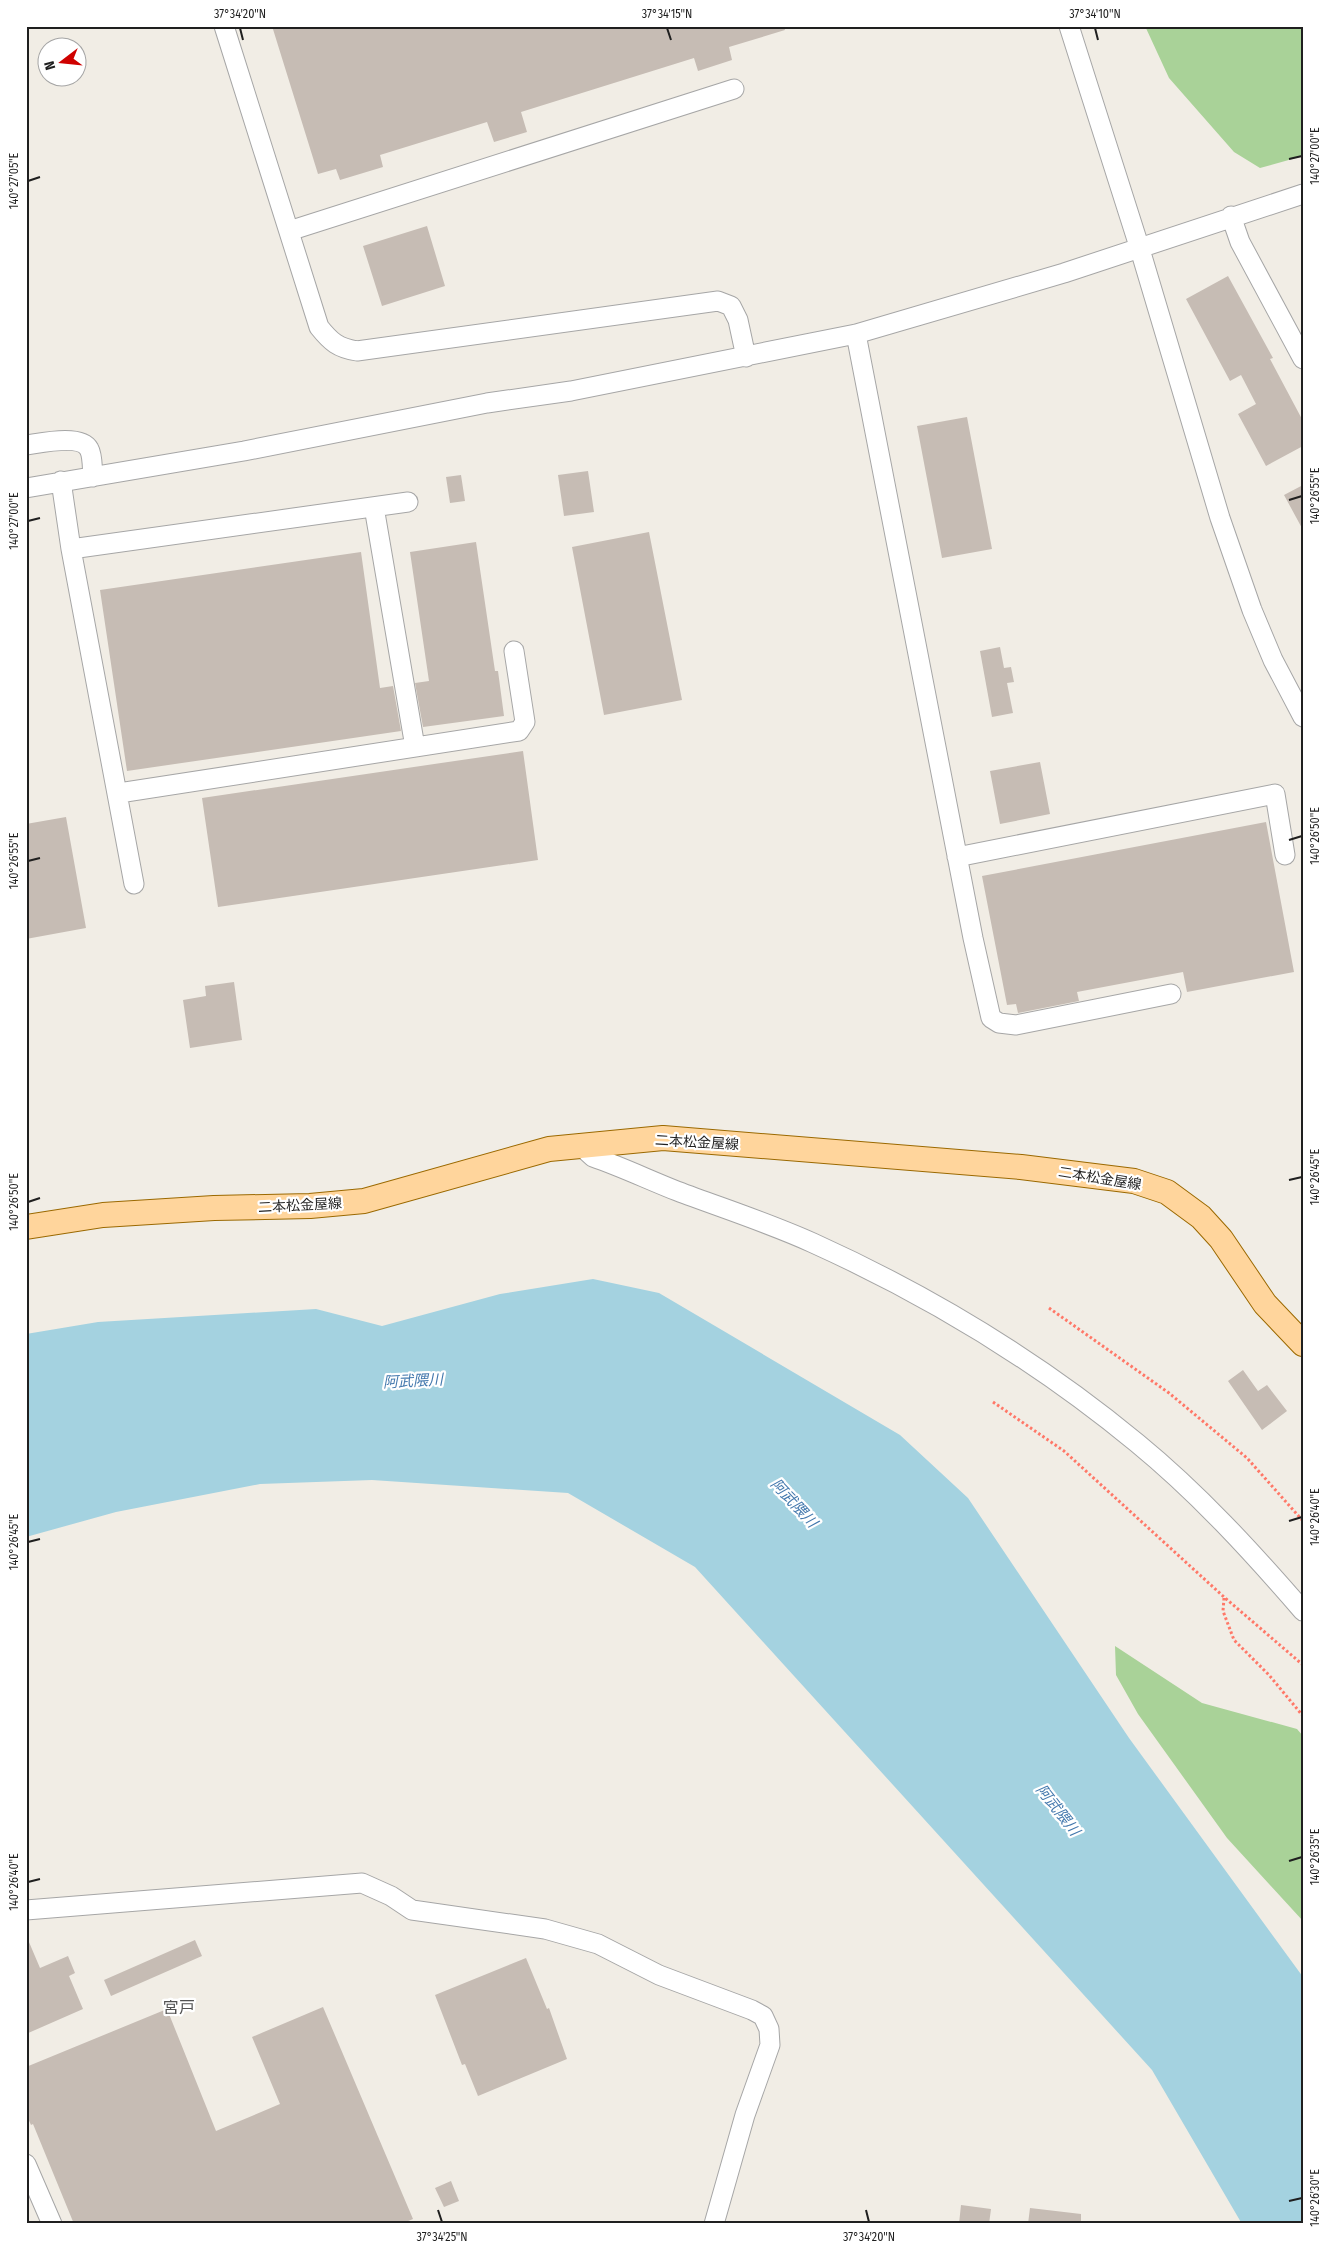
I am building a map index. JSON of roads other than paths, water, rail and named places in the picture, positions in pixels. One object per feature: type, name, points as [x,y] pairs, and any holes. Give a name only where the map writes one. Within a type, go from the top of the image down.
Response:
[{"type":"main road","name":"二本松金屋線","points":[[26,1227],[103,1215],[214,1208],[310,1206],[364,1201],[549,1149],[663,1138],[1021,1167],[1134,1181],[1166,1192],[1201,1217],[1221,1239],[1265,1304],[1303,1344]]},
{"type":"street","points":[[224,26],[319,327],[332,344],[344,349],[358,351],[718,301],[731,306],[746,357]]},
{"type":"street","points":[[1068,26],[1139,246],[1220,518],[1252,610],[1274,660],[1303,717]]},
{"type":"street","points":[[289,231],[734,89]]},
{"type":"street","points":[[26,488],[244,451],[487,403],[571,391],[856,334],[1064,273],[1139,246],[1303,194]]},
{"type":"street","points":[[1231,216],[1240,242],[1298,339],[1303,359]]},
{"type":"street","points":[[856,334],[957,856],[991,1018],[999,1023],[1016,1025],[1171,994]]},
{"type":"street","points":[[26,445],[74,440],[84,443],[90,450],[93,477]]},
{"type":"street","points":[[61,482],[70,549],[119,793],[134,884]]},
{"type":"street","points":[[70,549],[408,502]]},
{"type":"street","points":[[374,507],[415,747]]},
{"type":"street","points":[[119,793],[519,731],[525,722],[514,651]]},
{"type":"street","points":[[957,856],[1274,794],[1286,854]]},
{"type":"street","points":[[582,1146],[593,1157],[811,1242],[900,1287],[1000,1344],[1075,1395],[1138,1443],[1198,1498],[1250,1550],[1303,1611]]},
{"type":"street","points":[[26,1910],[362,1883],[391,1896],[412,1910],[545,1929],[598,1944],[659,1975],[752,2010],[763,2016],[769,2030],[770,2045],[745,2115],[714,2224]]},
{"type":"street","points":[[26,2164],[52,2224]]},
{"type":"water","name":"阿武隈川","points":[[593,1279],[659,1293],[900,1435],[968,1498],[1129,1738],[1303,1977],[1303,2224],[1242,2224],[1152,2070],[695,1567],[568,1493],[372,1480],[260,1484],[116,1512],[26,1537],[26,1334],[98,1322],[316,1309],[382,1326],[500,1294]]},
{"type":"district","name":"宮戸","points":[[179,2007]]}]
